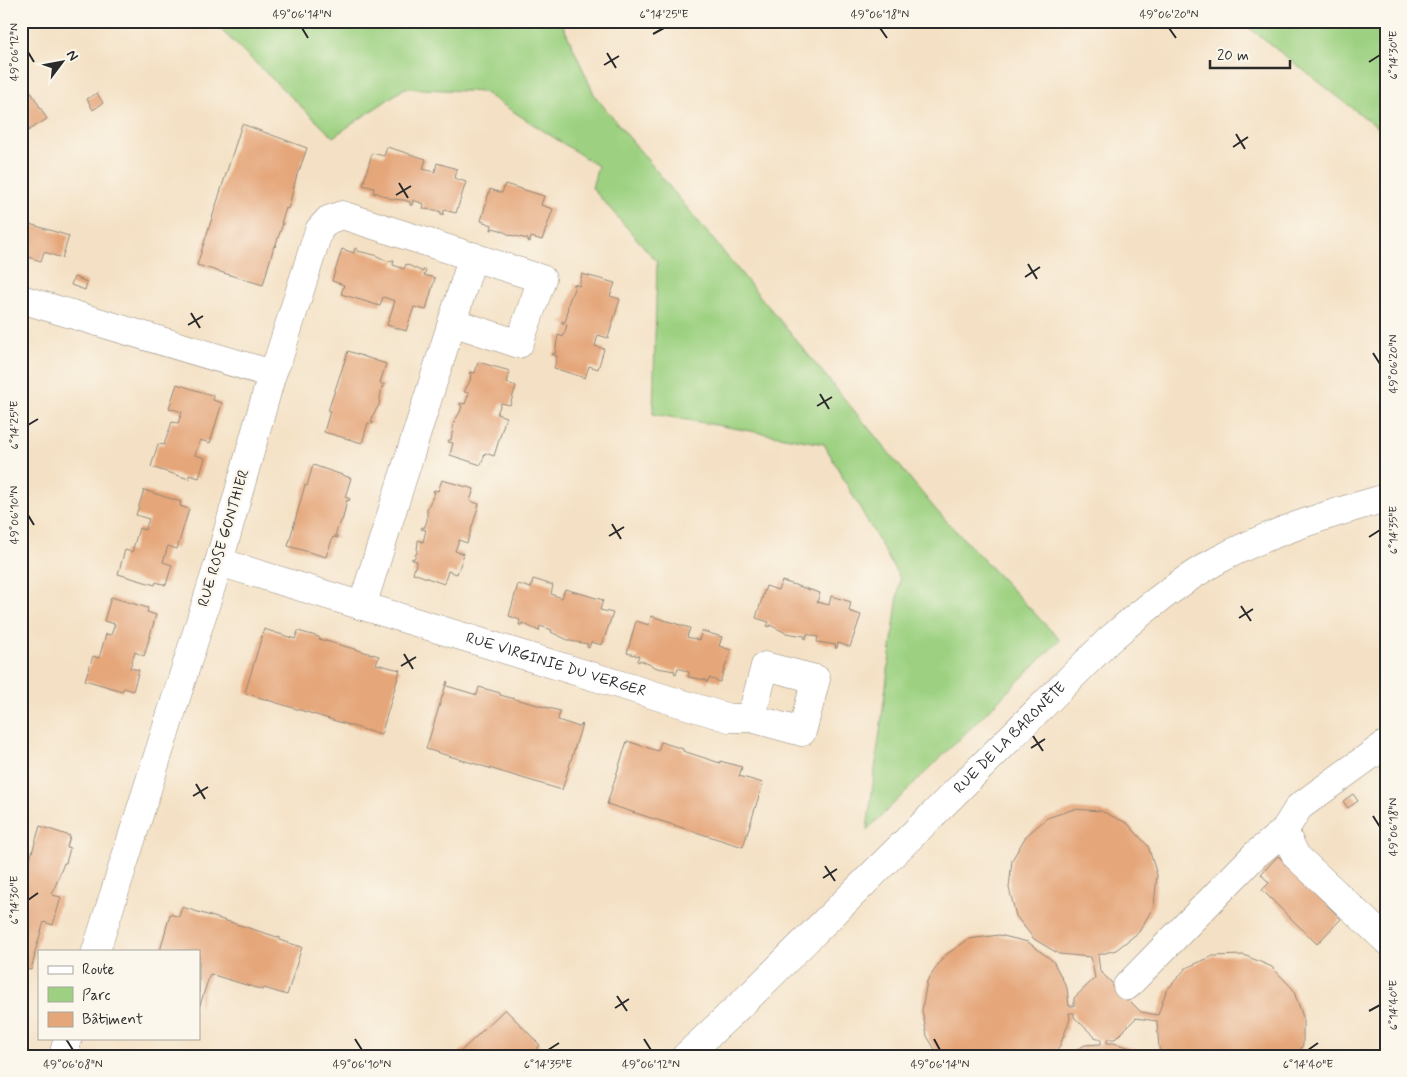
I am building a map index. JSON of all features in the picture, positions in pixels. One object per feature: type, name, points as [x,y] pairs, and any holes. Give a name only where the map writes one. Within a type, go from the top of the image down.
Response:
[{"type":"street","points":[[21,299],[272,374],[319,230],[328,220],[342,215],[542,279],[519,344],[452,322]]},
{"type":"street","points":[[362,606],[473,256]]},
{"type":"street","name":"RUE ROSE GONTHIER","points":[[96,950],[219,562],[272,374]]},
{"type":"street","name":"RUE DE LA BARONÈTE","points":[[686,1056],[759,987],[1108,641],[1137,616],[1179,585],[1218,560],[1262,539],[1308,522],[1386,498]]},
{"type":"street","name":"RUE VIRGINIE DU VERGER","points":[[219,562],[729,718],[751,718]]},
{"type":"street","points":[[1127,986],[1255,856],[1284,831],[1299,807],[1386,744]]},
{"type":"street","points":[[1284,831],[1296,856],[1386,940]]},
{"type":"street","points":[[63,1056],[67,1040]]},
{"type":"green space","points":[[210,21],[561,21],[595,96],[936,510],[1060,640],[867,830],[900,579],[824,444],[653,414],[657,262],[592,188],[598,166],[483,92],[405,88],[333,137]]},
{"type":"green space","points":[[1240,21],[1386,21],[1386,134]]},
{"type":"building","points":[[21,75],[47,119],[21,135]]},
{"type":"building","points":[[97,93],[103,103],[93,110],[87,99]]},
{"type":"building","points":[[242,124],[307,148],[298,171],[288,209],[286,208],[281,223],[283,223],[274,246],[263,285],[197,265]]},
{"type":"building","points":[[387,147],[426,159],[423,169],[435,172],[437,163],[457,169],[454,178],[466,182],[456,213],[444,210],[443,215],[435,210],[423,209],[424,204],[413,200],[412,205],[410,205],[410,202],[404,200],[392,199],[375,192],[375,194],[373,193],[374,188],[363,185],[372,153],[384,156]]},
{"type":"building","points":[[21,176],[28,179],[22,197],[21,197]]},
{"type":"building","points":[[505,184],[544,196],[541,205],[553,209],[542,240],[531,237],[530,242],[528,239],[510,235],[500,230],[493,228],[491,230],[492,225],[481,221],[490,189],[502,193]]},
{"type":"building","points":[[21,202],[29,204],[23,222],[69,236],[62,258],[44,252],[41,261],[21,255]]},
{"type":"building","points":[[355,248],[357,251],[375,255],[385,260],[392,262],[394,260],[393,265],[404,269],[406,264],[423,272],[424,269],[426,270],[424,275],[435,278],[426,310],[414,307],[406,331],[387,325],[395,301],[383,297],[380,306],[341,294],[344,285],[332,281],[342,249],[354,253]]},
{"type":"building","points":[[582,274],[615,283],[610,296],[620,299],[608,338],[598,335],[595,346],[604,349],[598,369],[589,366],[585,378],[554,368],[557,356],[552,355],[553,353],[555,354],[558,335],[563,337],[567,325],[562,323],[562,321],[565,322],[567,316],[568,304],[575,286],[573,286],[574,284],[579,286]]},
{"type":"building","points":[[74,277],[87,282],[85,290],[71,285]]},
{"type":"building","points":[[348,351],[386,364],[380,383],[385,385],[384,387],[382,386],[379,405],[373,415],[371,422],[373,424],[368,423],[362,443],[324,432],[330,411],[328,411]]},
{"type":"building","points":[[478,362],[510,371],[507,383],[516,386],[510,405],[501,403],[497,414],[506,417],[494,456],[485,453],[481,465],[450,455],[453,443],[448,442],[451,440],[454,422],[462,406],[460,403],[465,404],[469,393],[464,392],[470,381],[471,374],[469,373],[475,373]]},
{"type":"building","points":[[177,384],[214,396],[213,400],[222,403],[210,443],[200,440],[195,455],[205,458],[199,478],[189,475],[189,479],[151,467],[158,444],[164,445],[172,422],[178,423],[182,412],[169,408]]},
{"type":"building","points":[[313,465],[351,478],[345,497],[350,499],[349,501],[347,500],[343,518],[337,529],[335,536],[338,536],[338,538],[333,537],[326,557],[288,546],[305,485],[307,486]]},
{"type":"building","points":[[442,480],[474,489],[470,501],[479,504],[467,543],[459,540],[455,551],[464,554],[457,574],[448,571],[444,584],[413,573],[417,561],[412,560],[417,552],[418,540],[423,542],[426,530],[421,529],[422,527],[424,528],[427,521],[427,509],[435,492],[433,492],[434,490],[438,491]]},
{"type":"building","points":[[144,490],[181,502],[180,506],[189,509],[177,549],[168,546],[163,562],[172,565],[166,585],[156,582],[155,585],[118,574],[125,550],[132,552],[139,528],[145,530],[149,519],[136,515]]},
{"type":"building","points":[[533,579],[553,585],[551,594],[562,598],[565,589],[603,600],[600,610],[613,613],[602,645],[591,642],[589,648],[587,647],[588,644],[570,641],[551,632],[552,630],[540,626],[539,631],[522,623],[519,625],[520,620],[509,616],[518,584],[531,588]]},
{"type":"building","points":[[782,581],[820,593],[817,602],[829,605],[831,596],[851,602],[849,611],[861,615],[850,647],[838,643],[837,648],[835,648],[836,645],[817,642],[818,637],[807,634],[806,639],[804,638],[805,636],[786,633],[770,625],[769,627],[767,626],[769,622],[756,618],[766,586],[778,590]]},
{"type":"building","points":[[111,597],[148,608],[147,612],[156,615],[144,656],[135,652],[130,668],[139,670],[133,691],[124,688],[122,691],[85,680],[93,656],[99,658],[106,634],[111,635],[115,624],[104,621]]},
{"type":"building","points":[[651,616],[690,628],[687,637],[699,640],[702,631],[722,637],[719,646],[731,650],[720,682],[709,678],[707,683],[706,680],[688,677],[689,672],[678,668],[676,674],[674,673],[675,671],[657,668],[640,660],[639,662],[637,661],[639,656],[627,653],[636,621],[649,625]]},
{"type":"building","points":[[264,629],[295,639],[298,631],[319,637],[319,639],[379,656],[376,664],[400,670],[381,735],[245,693]]},
{"type":"building","points":[[447,681],[447,686],[477,695],[479,687],[500,693],[500,695],[560,711],[558,720],[579,727],[582,724],[562,790],[426,749]]},
{"type":"building","points":[[627,741],[658,751],[661,742],[720,763],[720,761],[742,767],[739,776],[763,783],[743,847],[607,804]]},
{"type":"building","points":[[1353,794],[1358,801],[1348,808],[1343,801]]},
{"type":"building","points":[[1074,809],[1101,811],[1127,823],[1148,846],[1157,875],[1154,906],[1139,932],[1116,950],[1098,955],[1100,972],[1141,1012],[1158,1015],[1166,991],[1186,968],[1213,956],[1244,955],[1272,967],[1293,989],[1303,1017],[1303,1044],[1298,1056],[1162,1056],[1159,1048],[1157,1021],[1136,1018],[1115,1039],[1107,1039],[1107,1043],[1114,1043],[1141,1051],[1146,1056],[1064,1056],[1085,1045],[1101,1044],[1101,1039],[1097,1039],[1074,1017],[1074,1013],[1069,1013],[1070,1019],[1059,1048],[1052,1056],[939,1056],[927,1036],[922,1010],[927,981],[944,956],[969,939],[999,935],[1028,942],[1053,961],[1067,988],[1069,1006],[1074,1006],[1074,998],[1095,978],[1091,957],[1059,954],[1034,939],[1016,916],[1009,888],[1012,860],[1026,836],[1047,818]]},
{"type":"building","points":[[40,826],[70,836],[67,847],[70,848],[66,863],[64,863],[52,895],[61,897],[53,925],[44,922],[31,970],[25,969],[22,980],[21,880],[25,868],[27,869]]},
{"type":"building","points":[[1278,856],[1341,919],[1317,944],[1262,890],[1269,883],[1261,874]]},
{"type":"building","points":[[182,907],[280,938],[279,940],[302,947],[287,995],[210,974],[200,1005],[200,950],[160,950],[170,914],[179,917]]},
{"type":"building","points":[[505,1009],[540,1045],[529,1056],[456,1056]]}]
